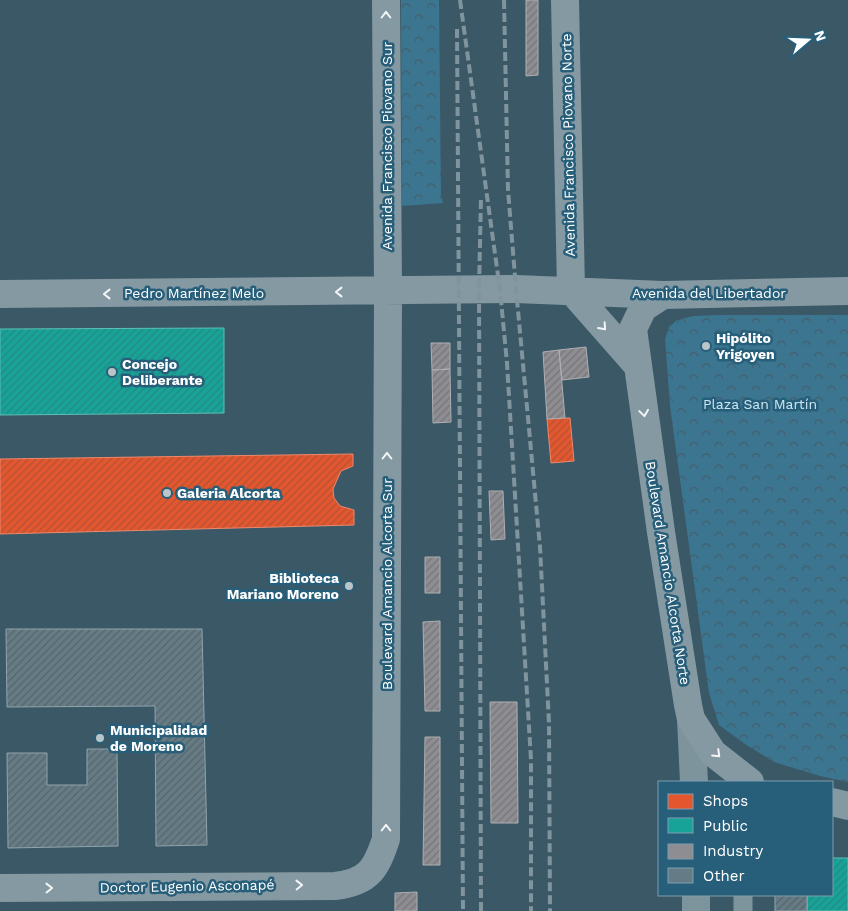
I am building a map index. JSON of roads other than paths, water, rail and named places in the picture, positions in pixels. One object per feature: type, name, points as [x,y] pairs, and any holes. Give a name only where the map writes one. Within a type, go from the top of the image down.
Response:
[{"type":"street","name":"Avenida Francisco Piovano Sur","points":[[386,0],[388,291]]},
{"type":"street","name":"Avenida Francisco Piovano Norte","points":[[565,0],[571,290]]},
{"type":"street","name":"Avenida del Libertador","points":[[388,291],[516,289],[663,295],[848,291]]},
{"type":"street","points":[[571,290],[637,365]]},
{"type":"street","name":"Pedro Martínez Melo","points":[[0,294],[388,291]]},
{"type":"street","name":"Boulevard Amancio Alcorta Sur","points":[[370,873],[379,859],[386,839],[388,291]]},
{"type":"street","name":"Boulevard Amancio Alcorta Norte","points":[[663,295],[643,308],[633,329],[670,593],[691,719],[694,781]]},
{"type":"street","points":[[691,719],[713,753],[749,781]]},
{"type":"street","points":[[833,802],[848,806]]},
{"type":"street","name":"Doctor Eugenio Asconapé","points":[[0,888],[336,886],[353,884],[370,873]]},
{"type":"street","points":[[696,896],[696,911]]},
{"type":"lane","points":[[743,896],[743,911]]},
{"type":"railway","points":[[460,0],[500,290],[507,363],[531,760],[531,911]]},
{"type":"railway","points":[[504,0],[508,190],[540,547],[549,723],[550,911]]},
{"type":"railway","points":[[457,29],[463,911]]},
{"type":"railway","points":[[481,198],[479,290],[481,911]]},
{"type":"place","name":"Hipólito Yrigoyen","points":[[706,346]]},
{"type":"place","name":"Concejo Deliberante","points":[[112,372]]},
{"type":"place","name":"Galeria Alcorta","points":[[167,493]]},
{"type":"place","name":"Biblioteca Mariano Moreno","points":[[349,586]]},
{"type":"place","name":"Municipalidad de Moreno","points":[[100,738]]},
{"type":"park label","name":"Plaza San Martín","points":[[760,404]]}]
